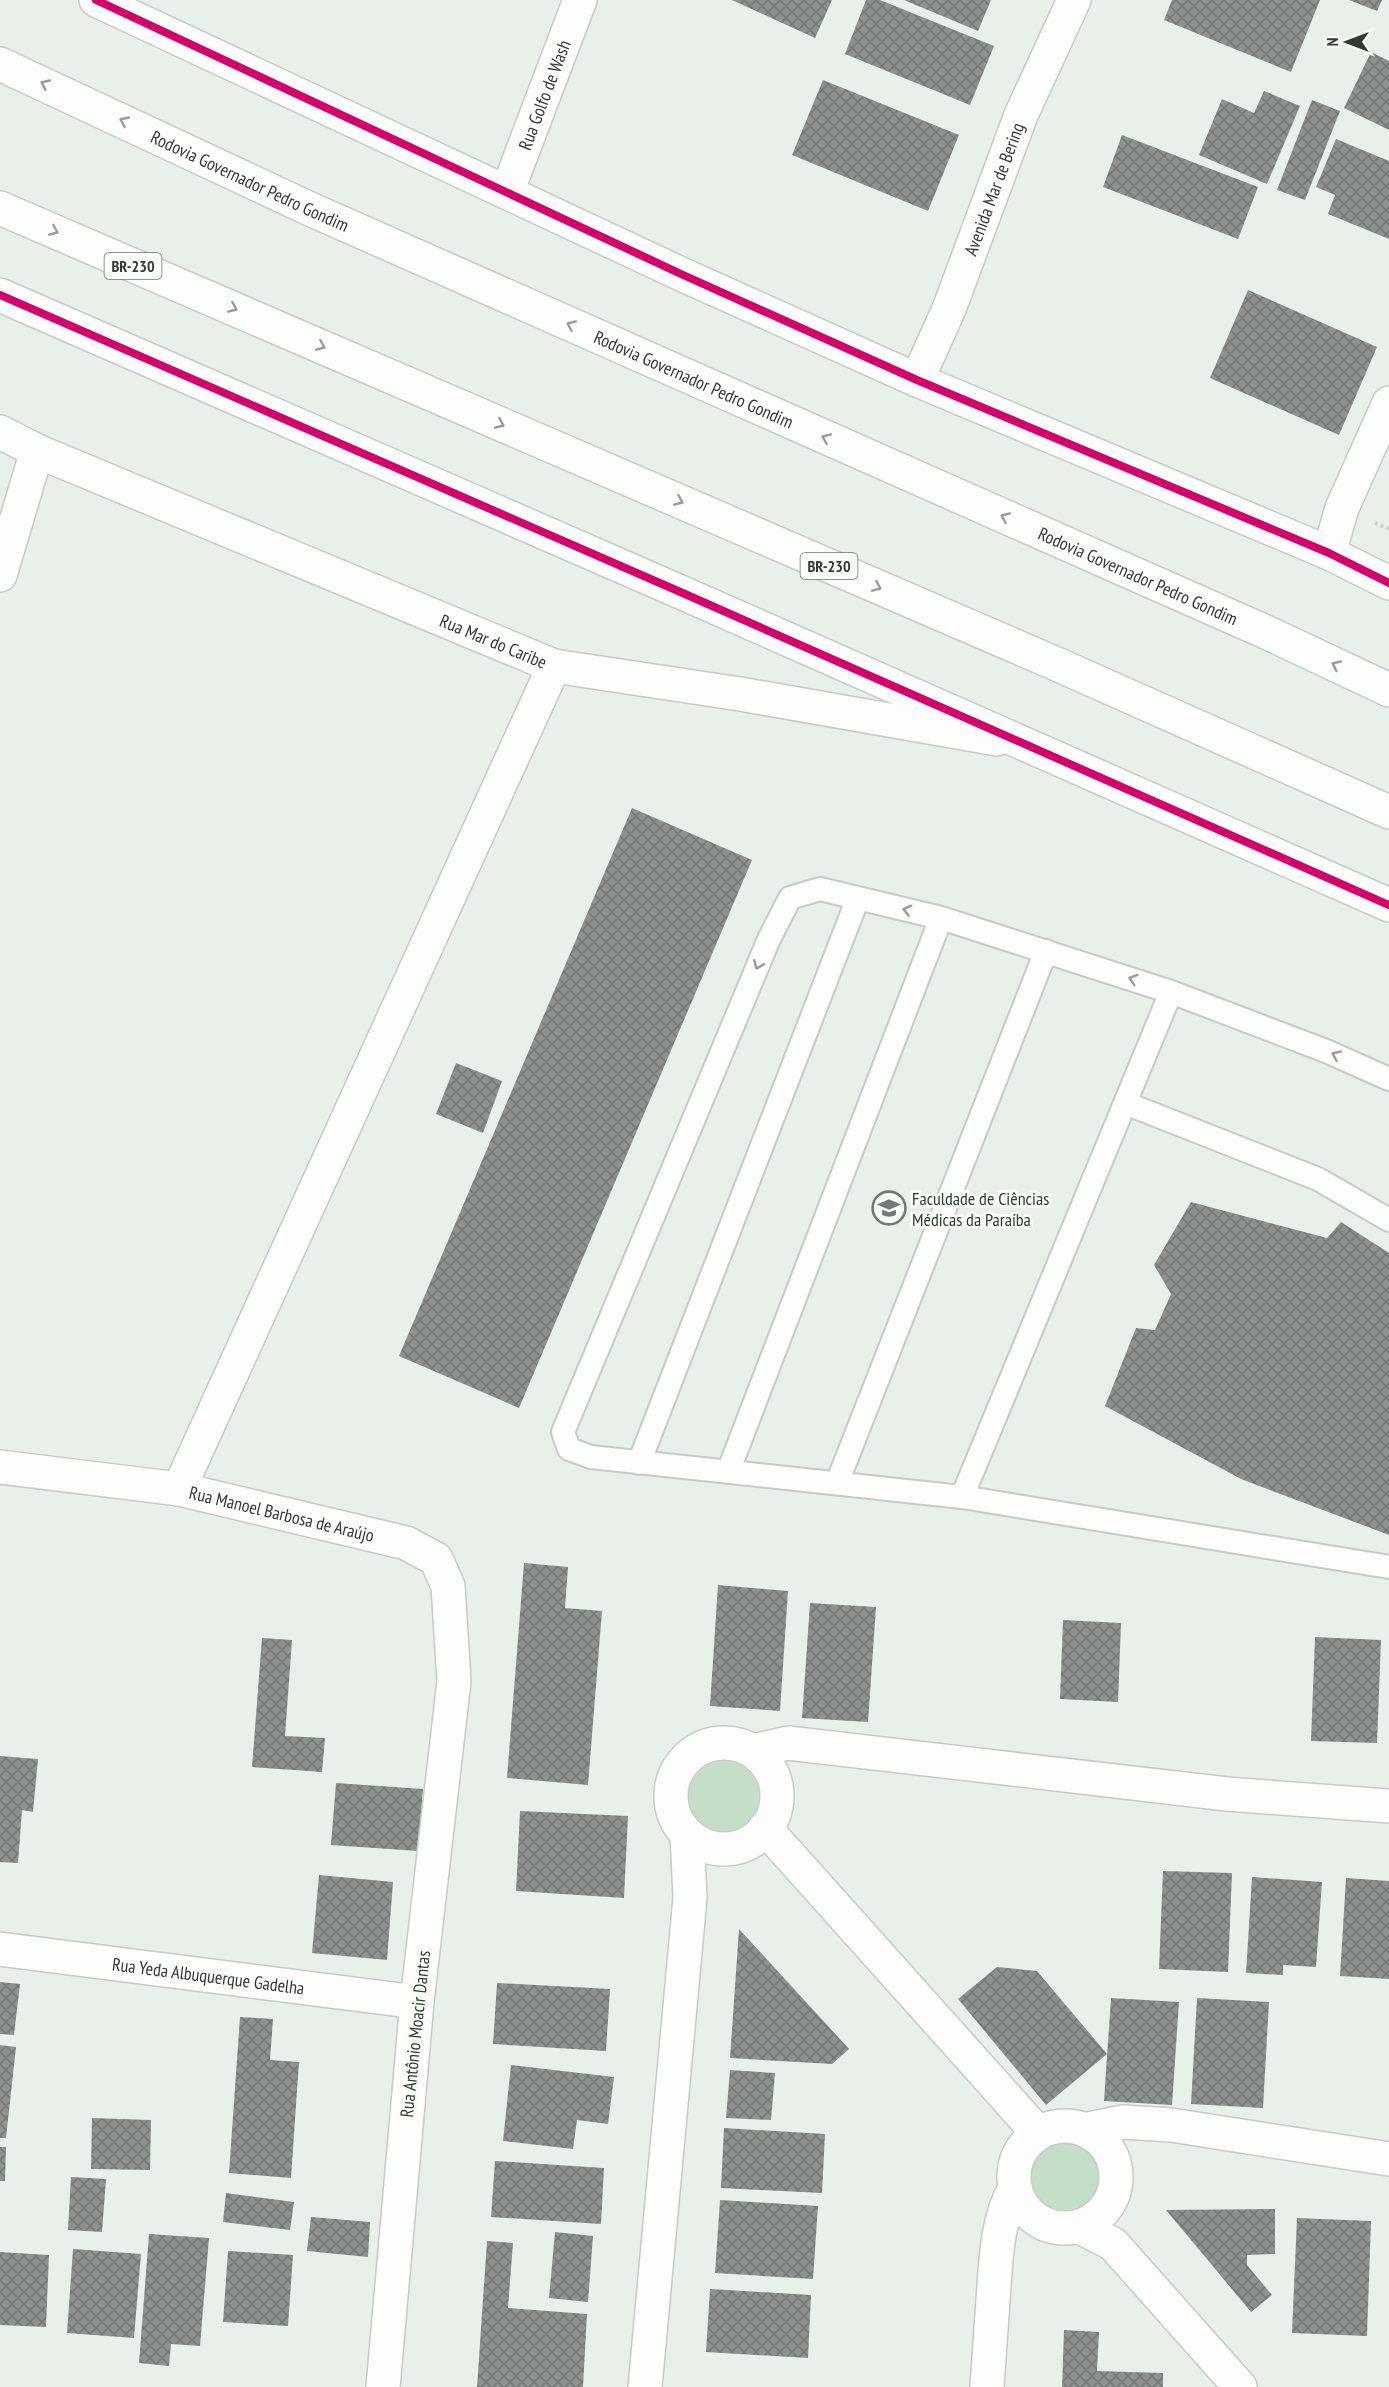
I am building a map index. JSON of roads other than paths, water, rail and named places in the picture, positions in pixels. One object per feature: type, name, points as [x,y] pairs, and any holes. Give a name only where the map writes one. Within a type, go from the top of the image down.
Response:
[{"type":"main road","name":"Rua Golfo de Wash","points":[[507,192],[580,0]]},
{"type":"main road","name":"Avenida Mar de Bering","points":[[917,380],[949,309],[1021,114],[1074,0]]},
{"type":"main road","points":[[108,3],[681,274],[917,380],[1329,553],[1389,583]]},
{"type":"main road","name":"Rodovia Governador Pedro Gondim","points":[[0,64],[310,209],[1257,628],[1389,690]]},
{"type":"main road","name":"BR-230","points":[[0,208],[1052,662],[1389,812]]},
{"type":"main road","points":[[0,295],[674,589],[1389,905]]},
{"type":"main road","points":[[1329,553],[1342,508],[1389,404]]},
{"type":"main road","name":"Rua Mar do Caribe","points":[[0,432],[37,451],[554,666],[740,694],[1017,742]]},
{"type":"main road","points":[[0,575],[37,451]]},
{"type":"main road","points":[[179,1489],[554,666]]},
{"type":"main road","name":"Rua Manoel Barbosa de Araújo","points":[[0,1467],[179,1489],[406,1543],[436,1559],[448,1586],[454,1681]]},
{"type":"main road","name":"Rua Antônio Moacir Dantas","points":[[383,2387],[417,2002],[454,1681]]},
{"type":"main road","points":[[720,1743],[736,1744],[753,1750],[765,1763],[773,1778],[777,1796],[774,1813],[765,1828],[753,1840],[736,1847],[719,1849],[702,1845],[687,1834],[677,1820],[671,1804],[671,1786],[677,1770],[688,1756],[702,1747],[720,1743]]},
{"type":"main road","points":[[753,1750],[788,1743],[1227,1794],[1389,1806]]},
{"type":"main road","points":[[773,1778],[828,1747]]},
{"type":"main road","points":[[765,1828],[1038,2133]]},
{"type":"main road","points":[[645,2387],[690,1898],[687,1834]]},
{"type":"main road","points":[[690,1898],[719,1849]]},
{"type":"main road","name":"Rua Yeda Albuquerque Gadelha","points":[[0,1949],[417,2002]]},
{"type":"main road","points":[[1084,2130],[1124,2122],[1189,2127],[1389,2159]]},
{"type":"main road","points":[[1069,2126],[1084,2130],[1100,2139],[1111,2154],[1116,2183],[1112,2198],[1092,2219],[1058,2228],[1038,2221],[1023,2207],[1015,2188],[1014,2173],[1018,2157],[1026,2144],[1038,2133],[1053,2127],[1069,2126]]},
{"type":"main road","points":[[1111,2154],[1154,2126]]},
{"type":"main road","points":[[987,2387],[996,2266],[1002,2221],[1007,2202],[1015,2188]]},
{"type":"main road","points":[[1092,2219],[1240,2387]]},
{"type":"main road","points":[[996,2266],[1038,2221]]},
{"type":"lane","points":[[1389,1079],[1326,1051],[1171,992],[941,918],[820,889],[790,898],[770,939],[562,1432],[569,1449],[591,1457],[962,1497],[1389,1567]]},
{"type":"lane","points":[[639,1463],[858,898]]},
{"type":"lane","points":[[728,1472],[941,918]]},
{"type":"lane","points":[[837,1484],[1046,951]]},
{"type":"lane","points":[[962,1497],[1171,992]]},
{"type":"lane","points":[[1125,1103],[1318,1179],[1389,1220]]},
{"type":"place","name":"Faculdade de Ciências Médicas da Paraíba","points":[[889,1208]]}]
